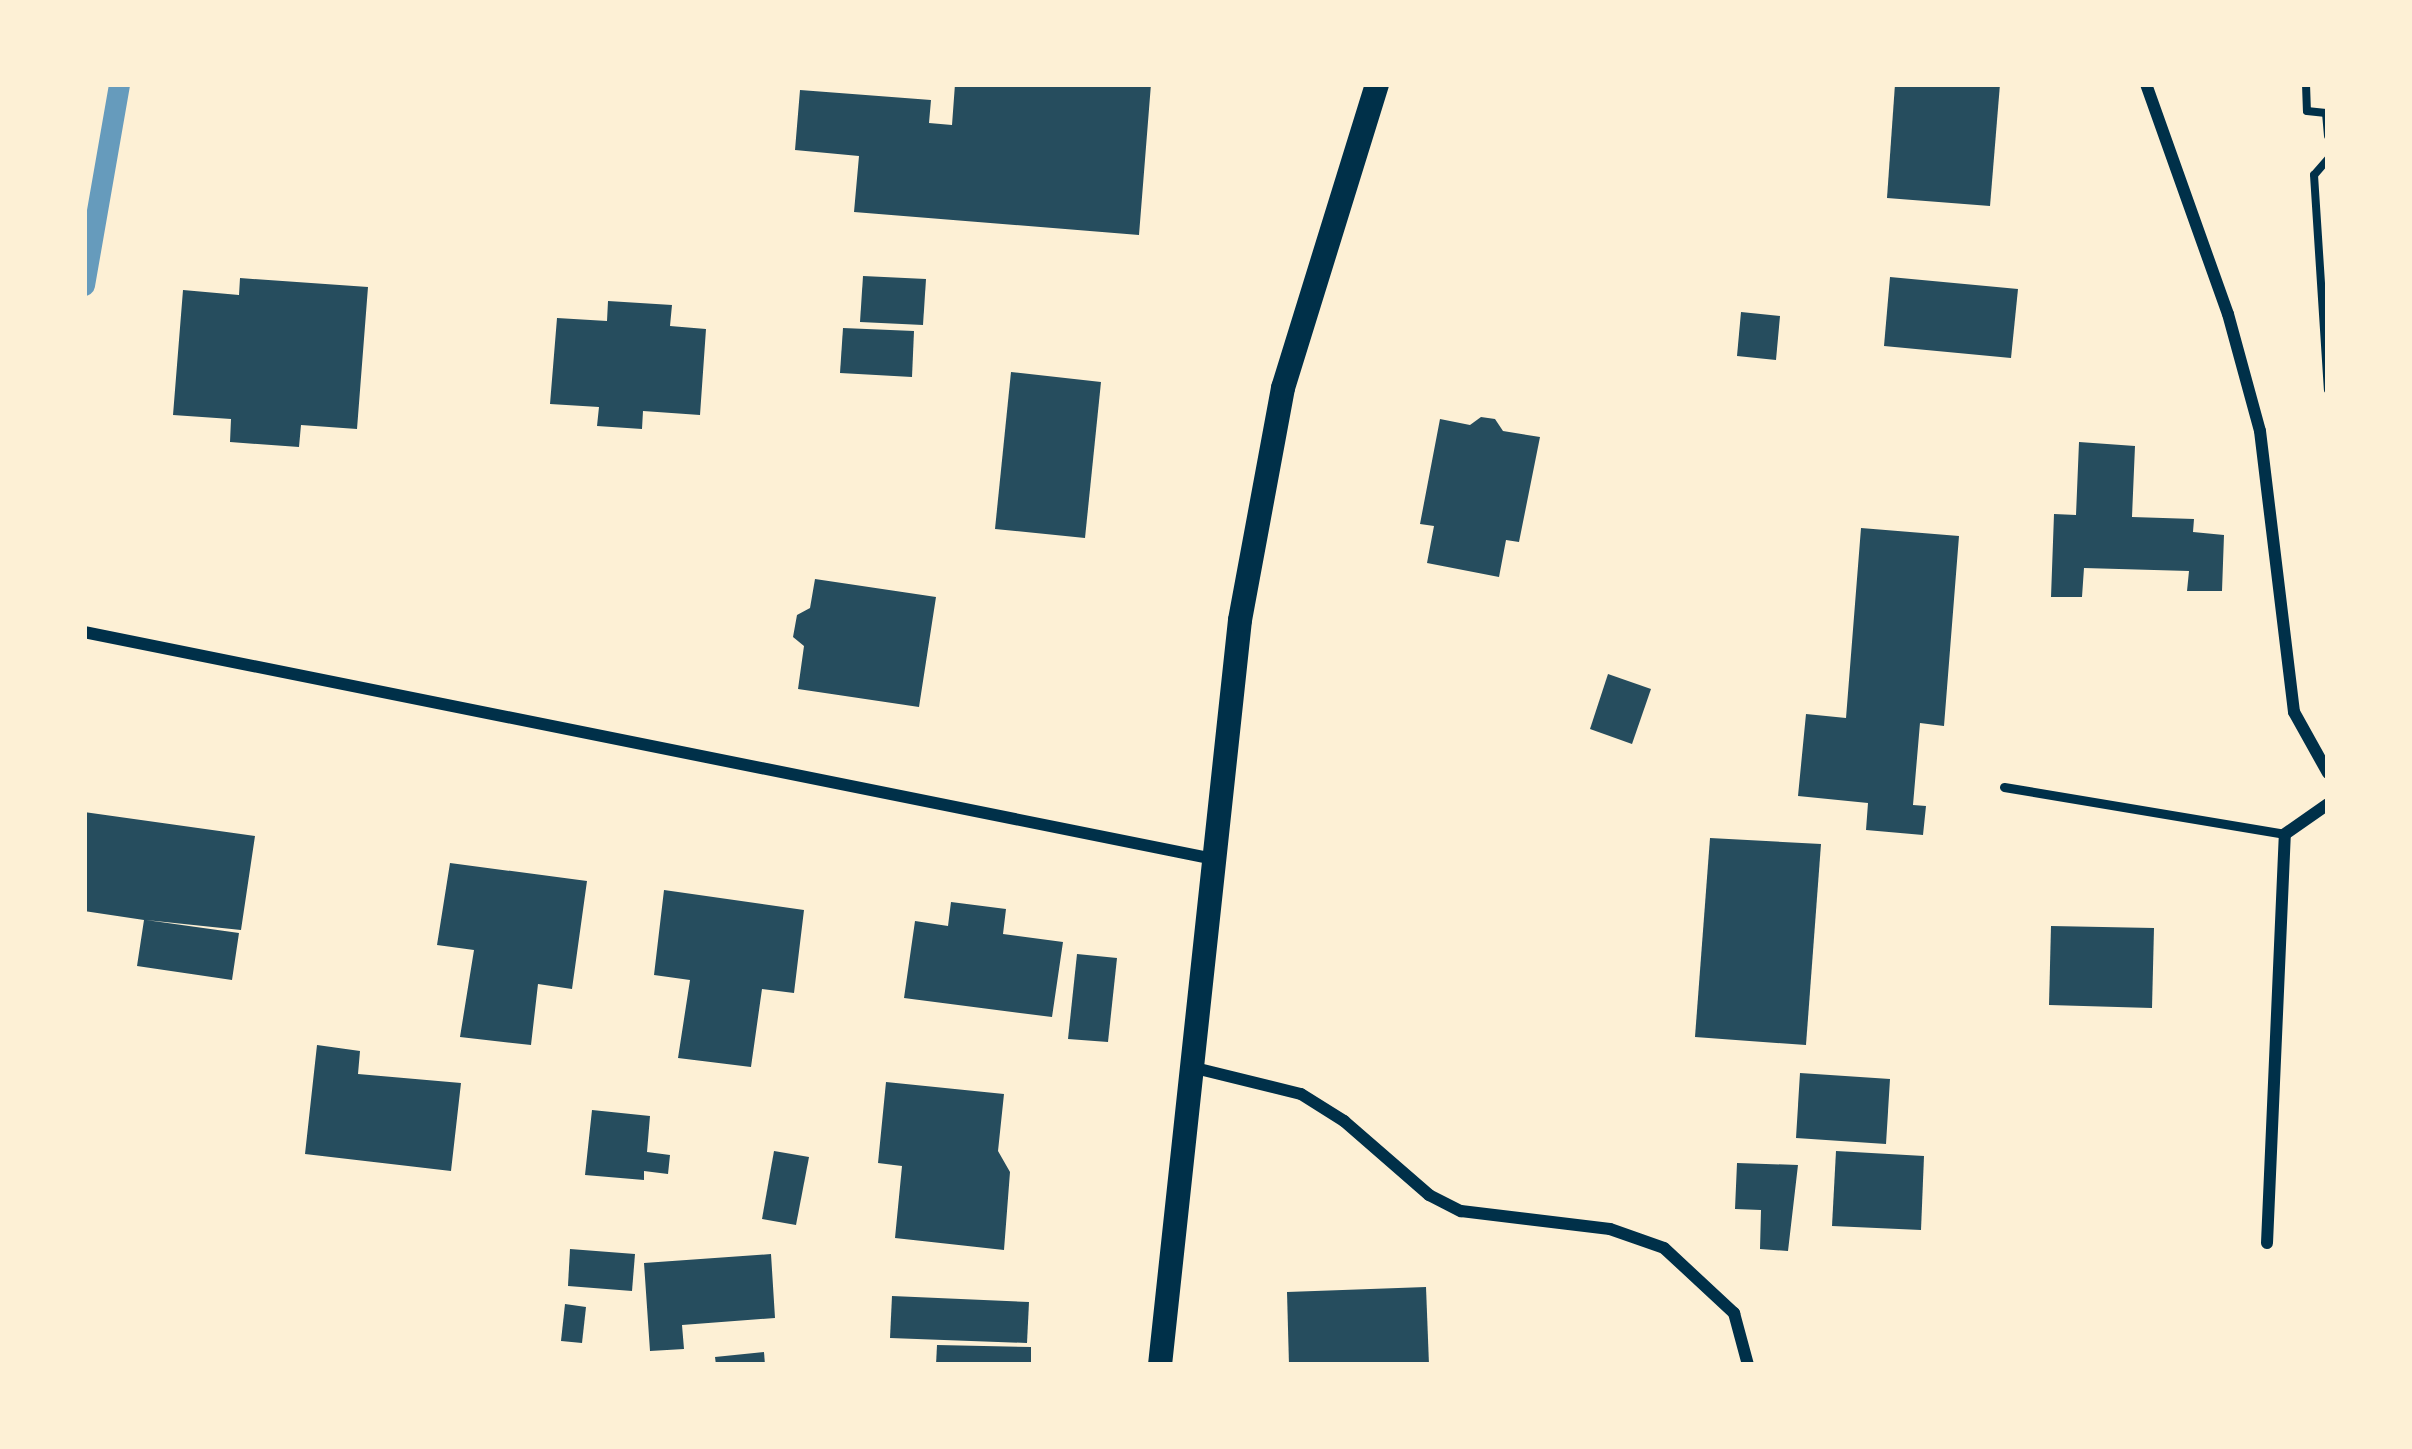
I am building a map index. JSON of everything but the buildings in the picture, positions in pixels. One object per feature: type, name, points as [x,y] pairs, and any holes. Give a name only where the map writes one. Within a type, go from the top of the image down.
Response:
[{"type":"main road","points":[[1160,1365],[1240,620],[1283,388],[1377,84]]},
{"type":"street","points":[[2146,84],[2228,314],[2260,431],[2294,712],[2328,773]]},
{"type":"street","points":[[84,632],[1215,859]]},
{"type":"street","points":[[2266,1243],[2285,834],[2328,804]]},
{"type":"street","points":[[1190,1066],[1301,1094],[1344,1121],[1429,1196],[1461,1210],[1610,1229],[1664,1248],[1702,1277],[1734,1313],[1748,1365]]},
{"type":"lane","points":[[2004,787],[2285,834]]},
{"type":"path","points":[[2306,84],[2308,111],[2327,113],[2328,136]]},
{"type":"path","points":[[2328,160],[2314,175],[2328,390]]},
{"type":"waterway","points":[[84,285],[119,84]]}]
